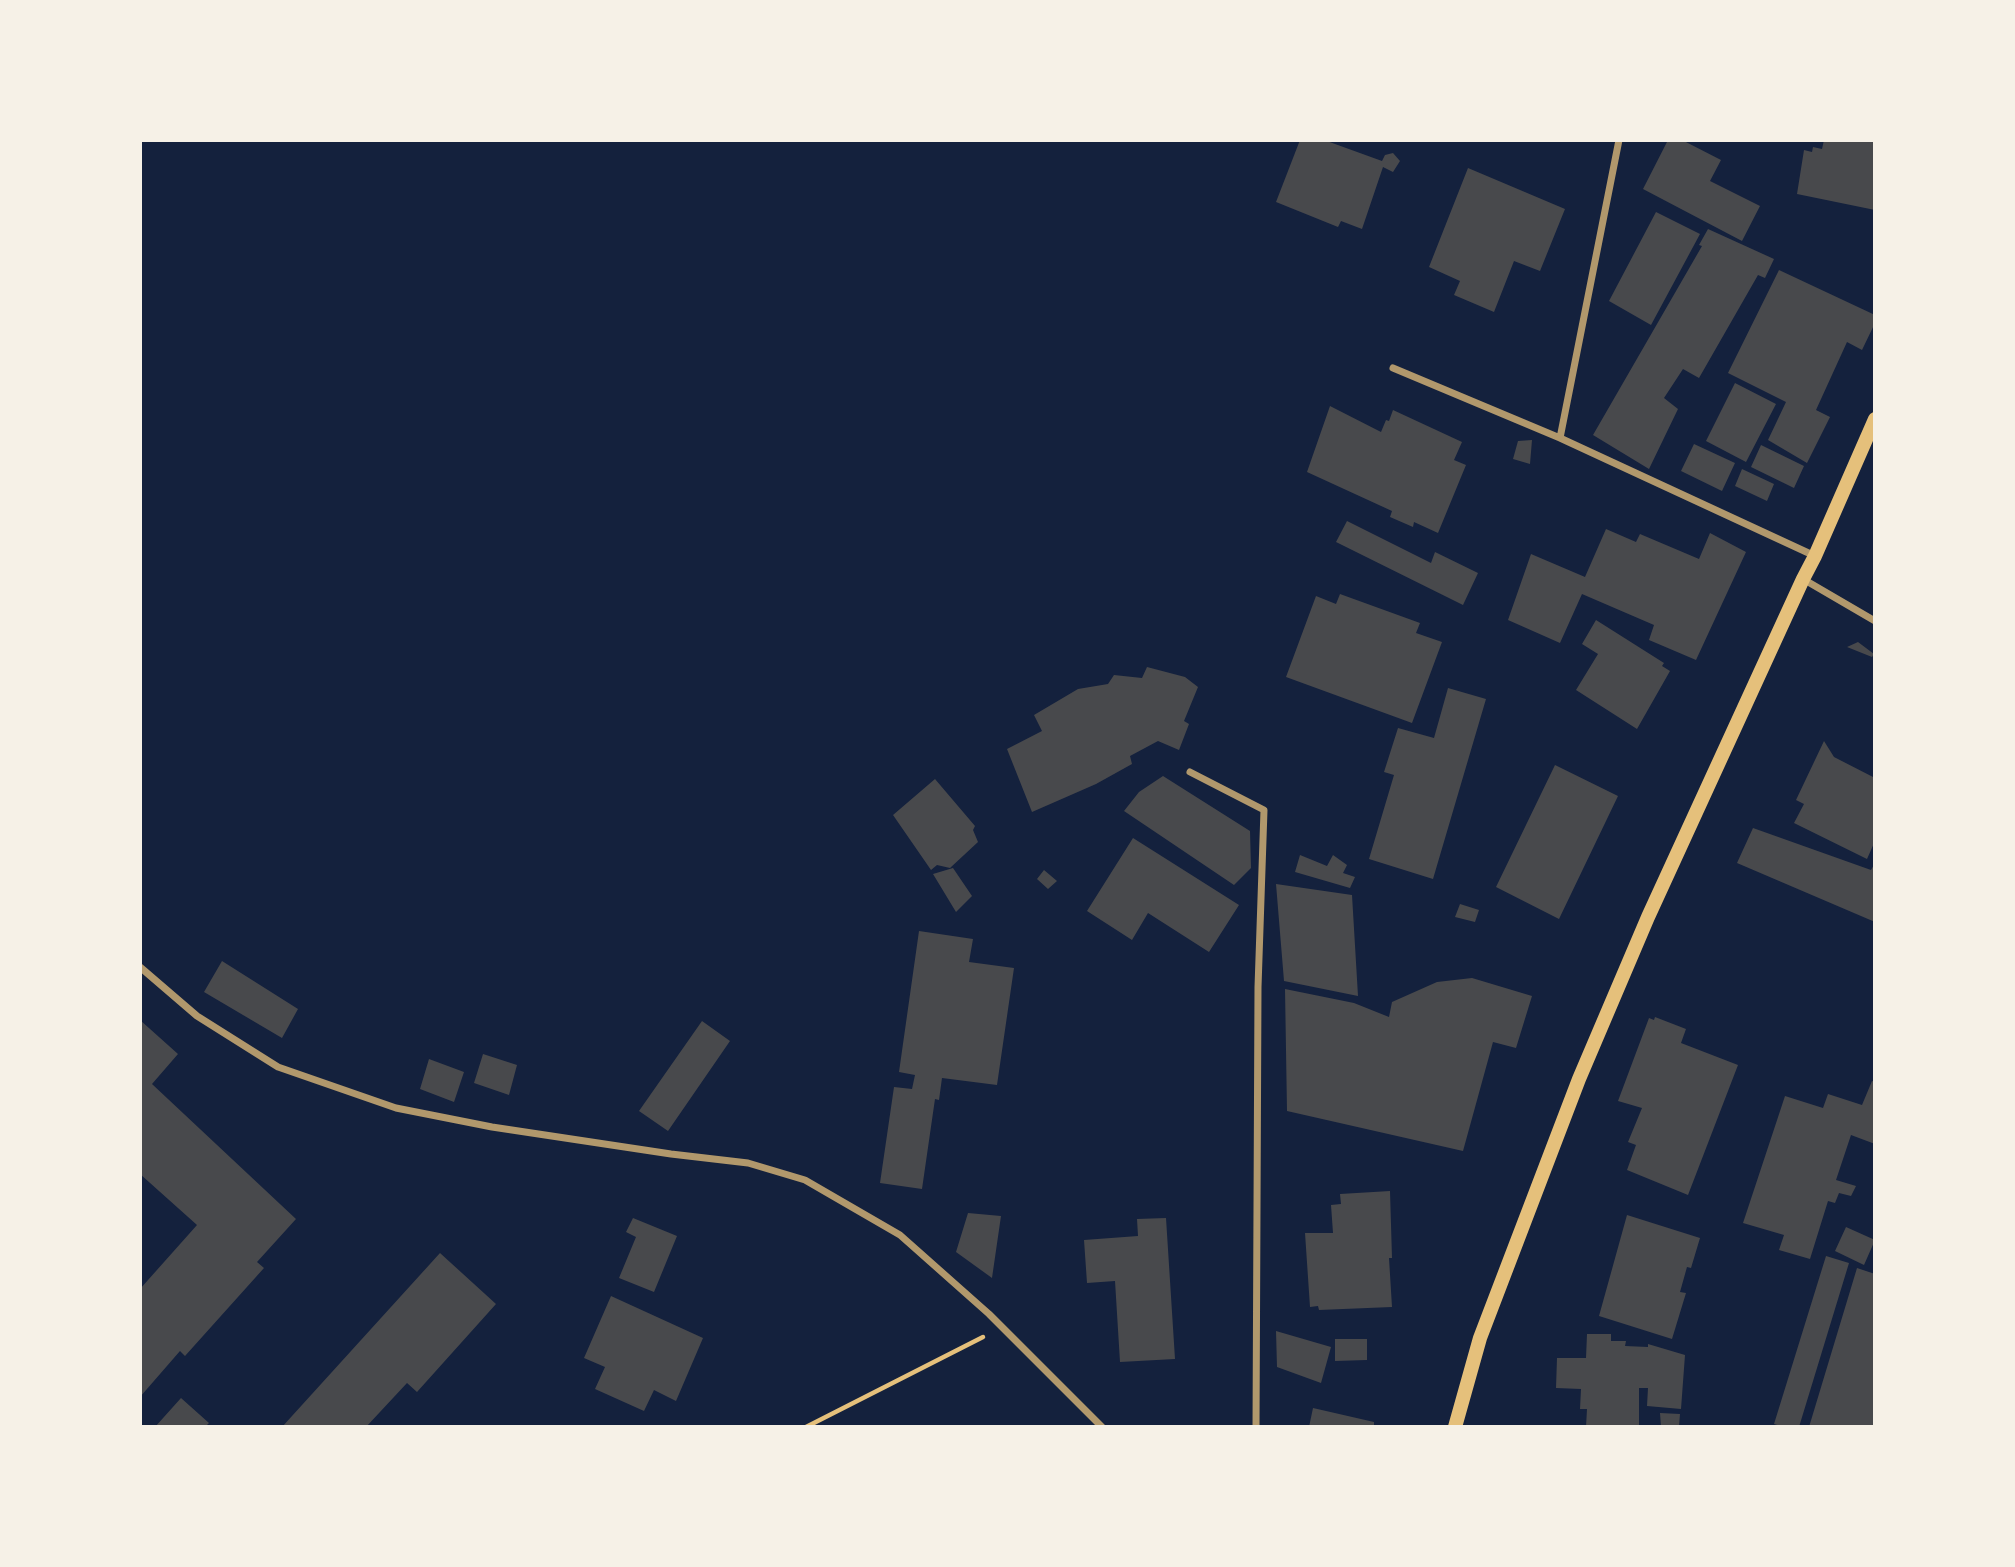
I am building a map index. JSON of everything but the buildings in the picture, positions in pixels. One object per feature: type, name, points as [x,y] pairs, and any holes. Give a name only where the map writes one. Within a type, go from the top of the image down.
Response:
[{"type":"main road","points":[[1455,1427],[1480,1338],[1579,1079],[1653,904],[1815,556],[1875,419]]},
{"type":"street","points":[[1560,438],[1619,140]]},
{"type":"street","points":[[1393,368],[1560,438],[1815,556]]},
{"type":"street","points":[[1803,579],[1875,621]]},
{"type":"street","points":[[1190,772],[1264,810],[1258,1001],[1256,1427]]},
{"type":"street","points":[[140,967],[197,1016],[278,1067],[396,1108],[492,1127],[748,1163],[805,1181],[900,1235],[1003,1327],[1102,1427]]},
{"type":"path","points":[[806,1427],[1003,1327]]}]
